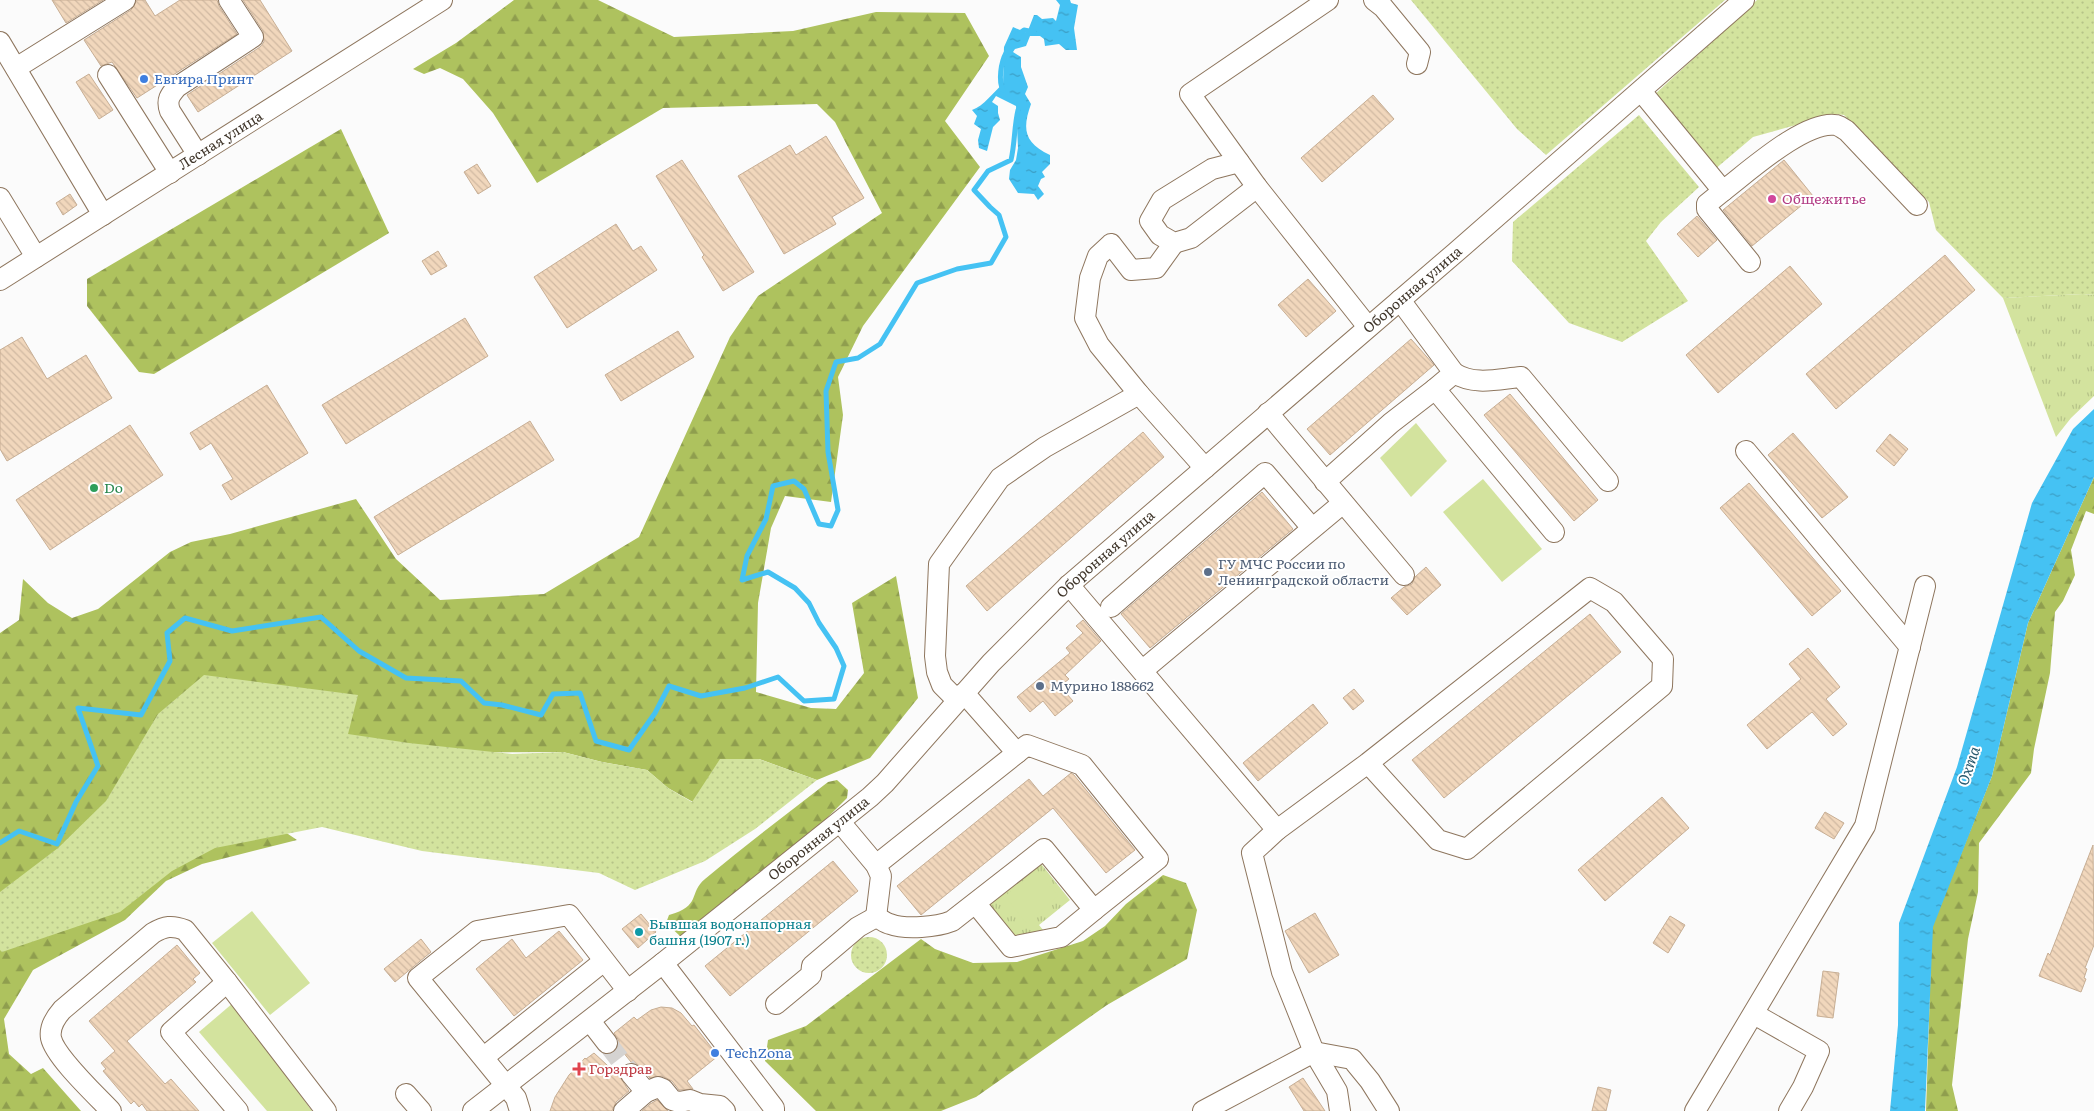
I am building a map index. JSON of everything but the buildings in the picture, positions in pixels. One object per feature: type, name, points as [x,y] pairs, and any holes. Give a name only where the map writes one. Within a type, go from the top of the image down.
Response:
[{"type":"street","points":[[8,65],[125,0]]},
{"type":"street","points":[[198,155],[170,110],[168,104],[170,94],[177,87],[253,37],[229,0]]},
{"type":"street","name":"Лесная улица","points":[[1,276],[99,218],[442,0]]},
{"type":"street","points":[[1328,0],[1190,94],[1257,187],[1368,327]]},
{"type":"street","points":[[1374,0],[1383,7],[1420,52],[1417,64]]},
{"type":"street","name":"Оборонная улица","points":[[473,1111],[628,991],[840,822],[885,783],[991,663],[1069,585],[1744,0]]},
{"type":"street","points":[[0,42],[8,65],[99,218]]},
{"type":"street","points":[[108,75],[170,173]]},
{"type":"street","points":[[1641,91],[1723,191]]},
{"type":"street","points":[[1750,262],[1707,209],[1707,204],[1797,135],[1818,128],[1837,125],[1847,131],[1917,205]]},
{"type":"street","points":[[1174,243],[1160,235],[1150,221],[1162,200],[1212,169],[1239,162]]},
{"type":"street","points":[[1205,468],[1139,394],[1099,345],[1085,318],[1090,278],[1098,256],[1111,244],[1131,270],[1156,268],[1174,243],[1191,238],[1257,187]]},
{"type":"street","points":[[0,198],[36,257]]},
{"type":"street","points":[[1400,300],[1454,373],[1464,379],[1477,382],[1522,377],[1608,481]]},
{"type":"street","points":[[1325,482],[1391,423],[1454,373]]},
{"type":"street","points":[[1435,389],[1554,532]]},
{"type":"street","points":[[1017,753],[961,697],[942,684],[937,672],[935,656],[939,564],[1000,478],[1046,447],[1139,394]]},
{"type":"street","points":[[1268,413],[1404,576]]},
{"type":"street","points":[[1746,451],[1910,646]]},
{"type":"street","points":[[1111,607],[1265,472],[1312,528]]},
{"type":"street","points":[[1143,670],[1343,503]]},
{"type":"street","points":[[1069,585],[1278,830]]},
{"type":"street","points":[[1695,1111],[1865,826],[1925,586]]},
{"type":"street","points":[[1340,1111],[1337,1092],[1314,1052],[1282,972],[1252,853],[1278,830],[1368,763],[1590,588],[1614,602],[1663,659],[1662,686],[1467,849],[1438,840],[1368,763]]},
{"type":"street","points":[[876,865],[1028,745],[1082,765],[1158,859],[1061,937],[1011,947],[976,904]]},
{"type":"street","points":[[840,822],[876,865],[881,876],[876,917]]},
{"type":"street","points":[[876,917],[891,925],[941,926],[952,921],[976,904],[1044,849],[1094,910]]},
{"type":"street","points":[[520,1111],[516,1098],[418,978],[477,931],[568,915],[628,991]]},
{"type":"street","points":[[776,1004],[811,975],[812,966],[858,927],[876,917]]},
{"type":"street","points":[[111,1111],[55,1050],[51,1036],[54,1020],[62,1010],[153,932],[164,926],[175,926],[184,930],[228,982],[326,1111]]},
{"type":"street","points":[[484,1057],[604,961]]},
{"type":"street","points":[[663,963],[754,1079],[774,1108],[774,1111]]},
{"type":"street","points":[[228,982],[171,1032],[238,1111]]},
{"type":"street","points":[[1754,1014],[1819,1051],[1803,1088],[1789,1111]]},
{"type":"street","points":[[590,1020],[607,1043]]},
{"type":"street","points":[[1203,1111],[1314,1052],[1352,1059],[1370,1081],[1389,1111]]},
{"type":"street","points":[[631,1074],[646,1092]]},
{"type":"street","points":[[624,1111],[646,1092],[658,1087],[663,1089],[672,1100],[680,1102],[690,1100],[700,1104],[720,1106],[725,1111]]},
{"type":"street","points":[[406,1094],[420,1111]]},
{"type":"green space","points":[[514,0],[598,0],[674,37],[793,31],[876,12],[965,13],[989,56],[945,121],[980,167],[863,326],[838,377],[843,415],[831,502],[785,496],[771,528],[758,603],[756,692],[811,708],[836,709],[864,673],[852,603],[896,576],[918,698],[870,758],[817,780],[759,759],[693,802],[668,788],[647,770],[602,762],[563,752],[400,753],[227,793],[297,840],[202,864],[166,881],[125,920],[33,970],[4,1019],[9,1054],[31,1074],[43,1068],[81,1111],[0,1111],[0,633],[19,620],[23,579],[48,603],[72,618],[98,609],[170,552],[191,542],[230,534],[356,499],[396,559],[440,600],[544,594],[639,537],[730,337],[758,296],[882,213],[835,122],[817,104],[663,108],[537,183],[493,113],[463,79],[440,68],[424,74],[413,69],[456,43]]},
{"type":"green space","points":[[1411,0],[1725,0],[1546,155],[1517,129]]},
{"type":"green space","points":[[1757,0],[2094,0],[2094,295],[2003,298],[1936,230],[1929,202],[1844,115],[1835,114],[1753,137],[1714,170],[1653,96]]},
{"type":"green space","points":[[1639,115],[1699,187],[1661,222],[1646,241],[1688,301],[1622,342],[1569,323],[1512,261],[1513,222]]},
{"type":"green space","points":[[341,129],[389,233],[154,374],[139,372],[87,306],[87,279]]},
{"type":"green space","points":[[2094,295],[2094,396],[2071,418],[2056,437],[2003,298]]},
{"type":"green space","points":[[1416,423],[1447,461],[1411,497],[1380,458]]},
{"type":"green space","points":[[2094,477],[2094,514],[2086,511],[2071,550],[2075,575],[2063,601],[2055,612],[2050,673],[2034,749],[2031,773],[1979,843],[1978,892],[1968,939],[1952,1085],[1958,1111],[1926,1111],[1932,927],[1992,776],[2028,623]]},
{"type":"green space","points":[[1483,479],[1542,549],[1502,582],[1443,512]]},
{"type":"green space","points":[[204,675],[358,695],[348,734],[409,743],[512,754],[563,752],[602,762],[647,770],[668,788],[692,802],[720,759],[759,759],[817,780],[755,829],[705,861],[635,890],[599,873],[422,851],[322,827],[215,848],[172,871],[120,912],[2,952],[0,950],[0,892],[58,848],[106,801],[158,714]]},
{"type":"green space","points":[[837,780],[848,790],[847,798],[821,824],[680,936],[666,923],[669,915],[686,908],[705,879],[828,782]]},
{"type":"green space","points":[[1038,863],[1042,865],[1070,900],[1039,925],[1049,937],[1016,941],[988,905]]},
{"type":"green space","points":[[1036,870],[1058,896],[1026,923],[1005,896]]},
{"type":"green space","points":[[1163,875],[1186,883],[1197,910],[1187,959],[1107,1005],[976,1097],[941,1111],[816,1111],[765,1061],[768,1040],[806,1026],[921,939],[935,949],[973,963],[1017,962],[1083,941],[1105,926],[1126,904]]},
{"type":"green space","points":[[252,911],[310,983],[270,1015],[212,943]]},
{"type":"green space","points":[[869,937],[882,942],[887,955],[882,968],[869,973],[856,968],[851,955],[856,942]]},
{"type":"green space","points":[[233,1003],[312,1111],[267,1111],[199,1032]]},
{"type":"water","points":[[1056,0],[1070,0],[1071,3],[1078,5],[1074,28],[1077,50],[1066,50],[1059,44],[1045,46],[1044,39],[1040,36],[1030,36],[1026,46],[1015,49],[1013,52],[1021,57],[1021,67],[1028,87],[1025,94],[1031,104],[1026,128],[1027,134],[1035,145],[1050,155],[1050,164],[1042,172],[1045,177],[1041,179],[1038,186],[1044,194],[1038,200],[1034,194],[1018,193],[1009,179],[1010,170],[1016,160],[1018,148],[1016,106],[996,96],[992,102],[998,106],[1000,120],[993,127],[987,151],[979,148],[978,140],[981,129],[974,124],[977,116],[972,110],[984,102],[1003,84],[1004,47],[1013,27],[1027,33],[1034,15],[1042,19],[1053,18],[1056,21],[1060,5]]},
{"type":"water","name":"Охта","points":[[2094,409],[2094,477],[2028,623],[1992,776],[1933,927],[1925,1111],[1890,1111],[1898,1025],[1899,923],[1957,767],[2032,503],[2073,429]]},
{"type":"waterway","points":[[1017,35],[1024,30],[1034,32]]},
{"type":"waterway","points":[[1003,90],[1001,86],[1001,72],[1006,53]]},
{"type":"waterway","points":[[0,843],[19,831],[57,844],[76,802],[98,766],[78,708],[141,715],[170,661],[167,633],[185,618],[232,631],[321,617],[359,651],[406,678],[461,681],[484,703],[502,705],[541,715],[553,694],[580,693],[596,741],[629,750],[655,713],[669,686],[701,696],[745,688],[778,677],[804,701],[834,699],[844,666],[836,648],[819,623],[809,603],[795,588],[768,572],[742,580],[747,556],[766,519],[773,486],[794,481],[804,489],[819,524],[831,526],[838,510],[828,452],[826,391],[836,362],[858,358],[880,344],[917,283],[957,269],[991,263],[1006,237],[999,215],[974,190],[988,171],[1011,160],[1018,110]]},
{"type":"tunnel","points":[[607,1043],[631,1074]]},
{"type":"place","name":"Евгира Принт","points":[[144,79]]},
{"type":"place","name":"Общежитье","points":[[1772,199]]},
{"type":"place","name":"Do","points":[[94,488]]},
{"type":"place","name":"ГУ МЧС России по Ленинградской области","points":[[1208,572]]},
{"type":"place","name":"Мурино 188662","points":[[1040,686]]},
{"type":"place","name":"Бывшая водонапорная башня (1907 г.)","points":[[639,932]]},
{"type":"place","name":"TechZona","points":[[715,1053]]},
{"type":"place","name":"Горздрав","points":[[579,1069]]}]
